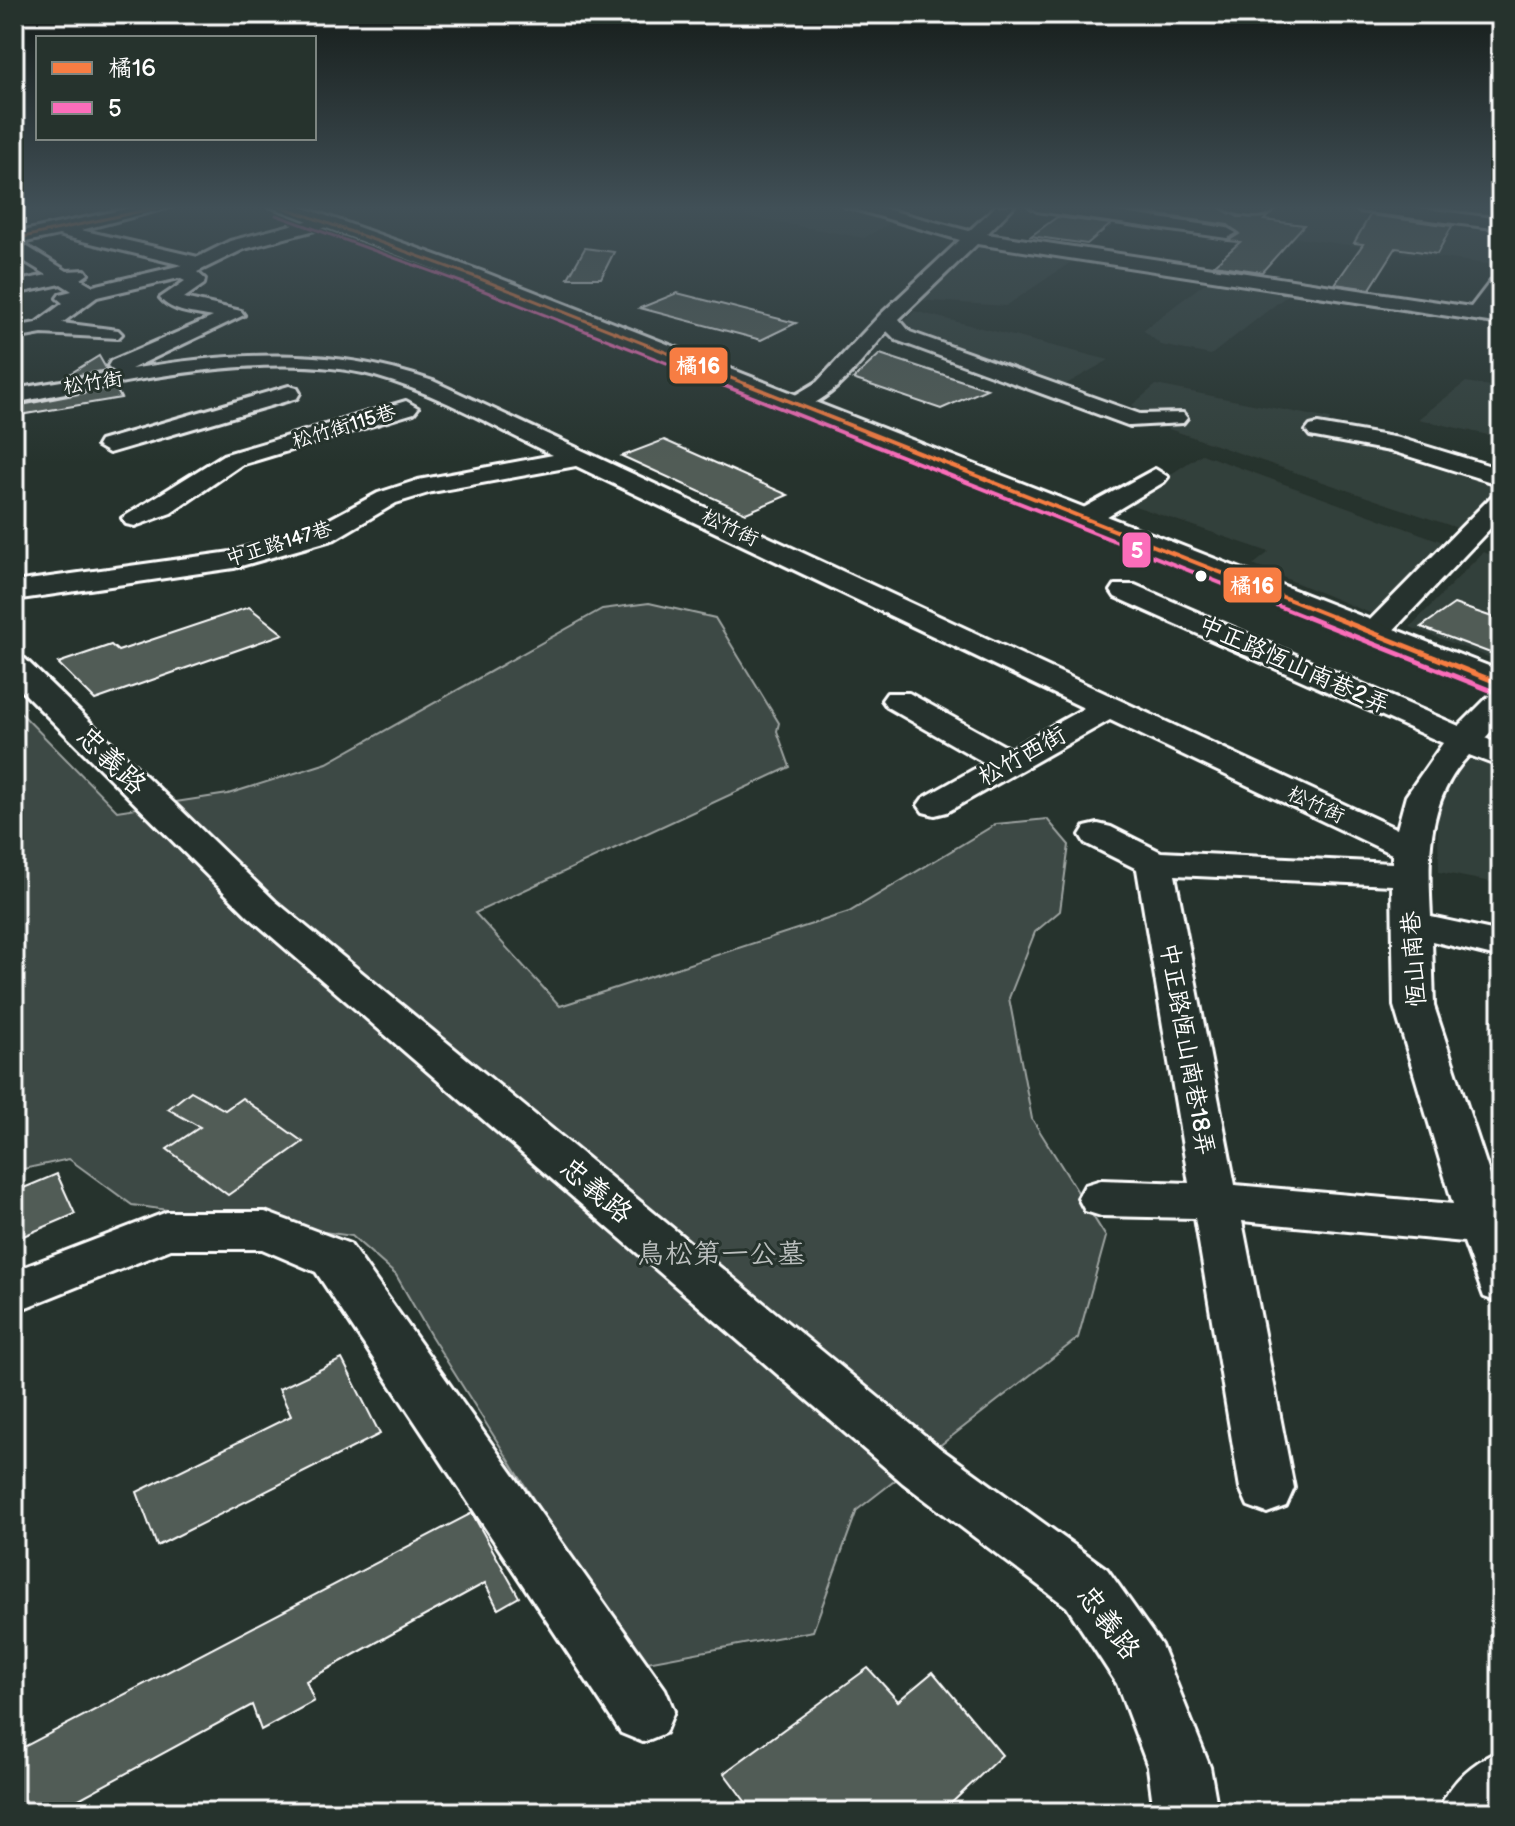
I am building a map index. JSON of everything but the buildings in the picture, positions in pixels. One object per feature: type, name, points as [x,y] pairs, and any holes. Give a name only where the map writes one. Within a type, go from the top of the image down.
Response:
[{"type":"main road","points":[[511,291],[1501,684]]},
{"type":"street","points":[[45,304],[97,291]]},
{"type":"street","points":[[119,379],[119,365],[234,315],[170,298],[182,291]]},
{"type":"street","points":[[794,403],[825,387],[887,319],[917,291]]},
{"type":"street","points":[[1326,291],[1501,318]]},
{"type":"street","points":[[1477,314],[1494,291]]},
{"type":"street","points":[[42,328],[90,293]]},
{"type":"street","points":[[887,319],[903,336],[1138,421],[1175,418]]},
{"type":"street","points":[[14,333],[42,328],[111,334]]},
{"type":"street","name":"松竹街","points":[[14,396],[229,365],[315,363],[374,370],[425,386],[1109,707],[1410,862]]},
{"type":"street","name":"松竹街115巷","points":[[229,365],[194,392],[315,464]]},
{"type":"street","points":[[109,446],[289,393]]},
{"type":"street","name":"松竹街115巷","points":[[135,518],[162,507],[232,460],[406,408]]},
{"type":"street","points":[[1318,431],[1399,445],[1501,477]]},
{"type":"street","name":"中正路147巷","points":[[14,591],[234,560],[325,533],[387,498],[438,482],[581,458]]},
{"type":"street","points":[[1085,518],[1155,477]]},
{"type":"street","points":[[1374,633],[1501,502]]},
{"type":"street","name":"中正路恆山南巷2弄","points":[[1125,591],[1501,757]]},
{"type":"street","name":"忠義路","points":[[14,666],[262,909],[922,1466],[1087,1588],[1140,1666],[1179,1767],[1186,1812]]},
{"type":"street","points":[[898,700],[1010,763]]},
{"type":"street","name":"恆山南巷","points":[[1501,702],[1448,757],[1423,796],[1410,862],[1414,1006],[1501,1283]]},
{"type":"street","name":"松竹西街","points":[[935,805],[1109,707]]},
{"type":"street","points":[[1098,835],[1154,863],[1410,862]]},
{"type":"street","name":"中正路恆山南巷18弄","points":[[1154,863],[1267,1488]]},
{"type":"street","points":[[1410,924],[1501,945]]},
{"type":"street","points":[[1101,1198],[1214,1201],[1482,1225]]},
{"type":"street","points":[[14,1292],[167,1230],[265,1231],[333,1258],[643,1711]]},
{"type":"street","points":[[1470,1812],[1501,1782]]},
{"type":"shaded area","points":[[927,291],[1028,291],[1006,306],[916,300]]},
{"type":"shaded area","points":[[1194,291],[1293,291],[1211,355],[1161,345],[1143,330]]},
{"type":"shaded area","points":[[914,311],[1109,360],[1061,387],[913,335],[903,324]]},
{"type":"shaded area","points":[[1466,382],[1501,388],[1501,438],[1418,419]]},
{"type":"shaded area","points":[[1156,385],[1330,419],[1325,437],[1499,482],[1463,530],[1166,428],[1132,405]]},
{"type":"shaded area","points":[[1202,454],[1446,543],[1377,616],[1253,565],[1269,552],[1126,503]]},
{"type":"shaded area","points":[[1483,552],[1501,558],[1501,662],[1410,627]]},
{"type":"shaded area","points":[[1501,719],[1501,884],[1439,872],[1437,795]]},
{"type":"green space","name":"鳥松第一公墓","points":[[649,603],[715,618],[779,723],[777,731],[790,767],[475,913],[560,1006],[849,912],[996,824],[1047,819],[1069,845],[1060,911],[1035,932],[1009,998],[1032,1119],[1106,1237],[1078,1338],[857,1510],[813,1631],[637,1664],[396,1275],[352,1236],[132,1205],[69,1159],[14,1171],[14,706],[117,811],[228,794],[327,763],[602,609]]},
{"type":"transit line","name":"5","points":[[485,291],[1497,693]]},
{"type":"transit line","name":"橘16","points":[[511,291],[1501,684]]}]
